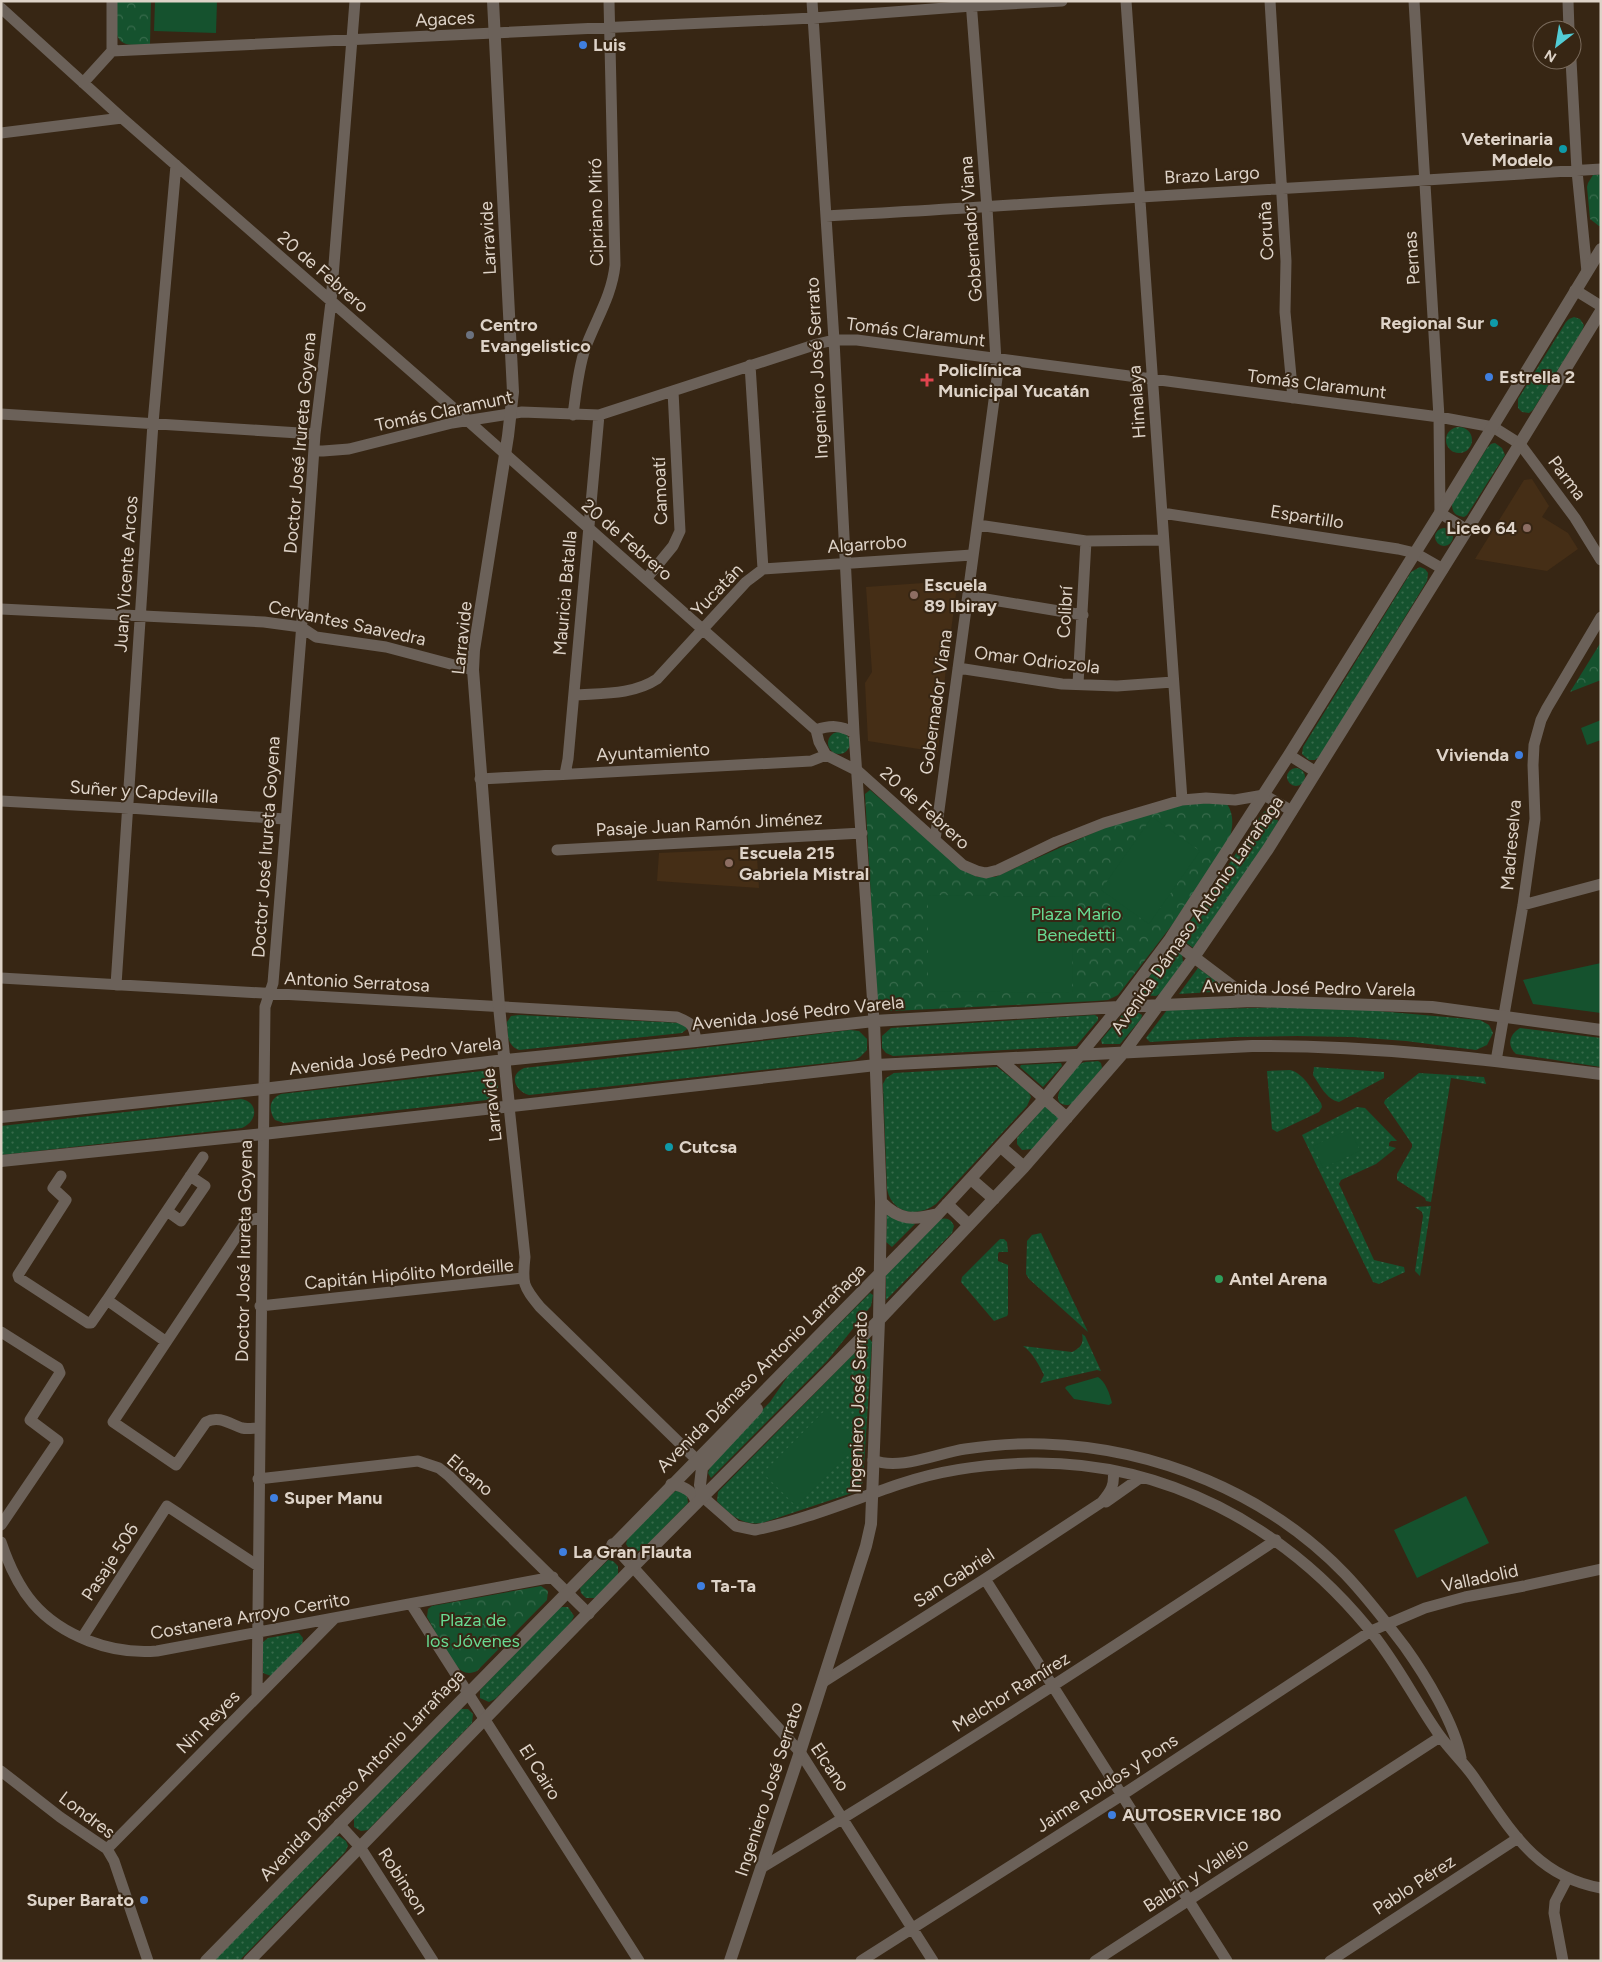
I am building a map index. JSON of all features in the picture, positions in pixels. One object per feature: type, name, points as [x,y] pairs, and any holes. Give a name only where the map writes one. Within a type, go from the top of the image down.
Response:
[{"type":"street","points":[[83,83],[112,51],[112,1]]},
{"type":"street","name":"Doctor José Irureta Goyena","points":[[257,1697],[261,1217],[265,1007],[273,983],[315,434],[331,302],[355,1]]},
{"type":"street","name":"Larravide","points":[[493,1],[513,392],[505,455],[474,650],[473,670],[499,1006],[525,1257],[523,1278]]},
{"type":"street","name":"Cipriano Miró","points":[[574,414],[578,377],[585,350],[606,300],[615,265],[609,1]]},
{"type":"street","name":"Ingeniero José Serrato","points":[[730,1961],[823,1682],[866,1546],[871,1524],[879,1320],[881,1202],[876,1065],[854,733],[834,340],[812,1]]},
{"type":"street","name":"Agaces","points":[[112,51],[813,18],[972,4],[1062,1]]},
{"type":"street","name":"Himalaya","points":[[1126,1],[1172,682],[1182,800]]},
{"type":"street","name":"Coruña","points":[[1270,1],[1286,261],[1286,312],[1293,398]]},
{"type":"street","name":"Pernas","points":[[1414,1],[1439,417],[1440,513]]},
{"type":"street","points":[[1568,1],[1569,20]]},
{"type":"street","name":"Gobernador Viana","points":[[934,840],[997,378],[988,208],[972,4]]},
{"type":"street","name":"20 de Febrero","points":[[1,8],[122,118],[467,420],[816,730],[819,742],[826,755],[858,771],[963,865],[976,872],[986,873],[998,870],[1056,842],[1104,823],[1182,800],[1206,798],[1235,800],[1264,795]]},
{"type":"street","points":[[1572,70],[1577,171],[1586,272]]},
{"type":"street","points":[[1,133],[97,123],[122,118]]},
{"type":"street","name":"Juan Vicente Arcos","points":[[116,985],[142,616],[153,423],[176,165]]},
{"type":"street","name":"Brazo Largo","points":[[826,216],[988,208],[1601,169]]},
{"type":"street","name":"Avenida Dámaso Antonio Larrañaga","points":[[206,1961],[612,1544],[938,1214],[1044,1099],[1081,1055],[1170,939],[1264,795],[1440,513],[1601,249]]},
{"type":"street","points":[[1575,290],[1601,306]]},
{"type":"street","name":"Avenida Dámaso Antonio Larrañaga","points":[[249,1961],[634,1567],[879,1320],[1024,1167],[1124,1052],[1194,957],[1292,811],[1601,311]]},
{"type":"street","name":"Tomás Claramunt","points":[[314,450],[349,449],[467,420],[511,413],[599,415],[750,365],[834,340],[857,340],[1439,417],[1493,426],[1520,444]]},
{"type":"street","name":"Yucatán","points":[[574,695],[634,690],[647,686],[658,679],[746,582],[764,569],[750,365]]},
{"type":"street","name":"Camoatí","points":[[646,579],[673,546],[680,531],[673,391]]},
{"type":"street","points":[[1,414],[315,434]]},
{"type":"street","name":"Mauricia Batalla","points":[[564,774],[568,758],[599,415]]},
{"type":"street","name":"Parma","points":[[1520,444],[1575,518],[1601,560]]},
{"type":"street","name":"Espartillo","points":[[1162,512],[1398,548],[1415,553],[1443,569]]},
{"type":"street","points":[[1440,513],[1467,530]]},
{"type":"street","points":[[978,525],[1086,541],[1163,540]]},
{"type":"street","name":"Colibrí","points":[[1078,684],[1086,541]]},
{"type":"street","name":"Algarrobo","points":[[764,569],[972,555]]},
{"type":"street","points":[[968,596],[1083,615]]},
{"type":"street","name":"Cervantes Saavedra","points":[[1,609],[264,622],[301,627],[316,637],[386,647],[473,670]]},
{"type":"street","name":"Madreselva","points":[[1496,1060],[1523,905],[1535,819],[1534,745],[1541,720],[1556,690],[1601,617]]},
{"type":"street","name":"Omar Odriozola","points":[[958,668],[1062,684],[1117,686],[1172,682]]},
{"type":"street","points":[[816,730],[829,726],[838,726],[854,733]]},
{"type":"street","name":"Ayuntamiento","points":[[480,779],[811,761],[826,755]]},
{"type":"street","points":[[1289,755],[1316,772]]},
{"type":"street","points":[[1264,795],[1292,811]]},
{"type":"street","name":"Suñer y Capdevilla","points":[[1,801],[285,819]]},
{"type":"street","name":"Pasaje Juan Ramón Jiménez","points":[[557,850],[862,832]]},
{"type":"street","points":[[1523,905],[1601,884]]},
{"type":"street","points":[[1170,939],[1252,1001]]},
{"type":"street","name":"Antonio Serratosa","points":[[1,978],[677,1017],[690,1022],[696,1042]]},
{"type":"street","name":"Avenida José Pedro Varela","points":[[1,1117],[263,1089],[505,1060],[696,1042],[874,1021],[1120,1006],[1252,1001],[1432,1007],[1601,1030]]},
{"type":"street","points":[[1,1161],[262,1134],[876,1065],[1297,1045],[1360,1047],[1496,1060],[1601,1074]]},
{"type":"street","points":[[999,1059],[1067,1118]]},
{"type":"street","points":[[1001,1146],[1024,1167]]},
{"type":"street","points":[[61,1176],[53,1188],[66,1200],[18,1275],[19,1278],[88,1323],[91,1323],[203,1157]]},
{"type":"street","points":[[167,1211],[181,1221],[205,1186],[190,1176]]},
{"type":"street","points":[[971,1178],[994,1199]]},
{"type":"street","points":[[881,1202],[887,1208],[904,1217],[916,1219],[938,1214]]},
{"type":"street","points":[[947,1204],[969,1225]]},
{"type":"street","points":[[259,1428],[243,1428],[225,1420],[206,1422],[176,1465],[112,1422],[246,1222],[261,1217]]},
{"type":"street","name":"Capitán Hipólito Mordeille","points":[[260,1306],[523,1278],[527,1291],[540,1307],[696,1460]]},
{"type":"street","points":[[107,1300],[165,1341]]},
{"type":"street","points":[[1,1332],[58,1368],[60,1373],[30,1420],[58,1441],[1,1525]]},
{"type":"street","points":[[699,1501],[702,1468],[760,1406],[763,1391]]},
{"type":"street","points":[[873,1460],[889,1464],[905,1463],[950,1452],[996,1446],[1042,1444],[1098,1449],[1153,1460],[1228,1489],[1279,1520],[1318,1549],[1344,1573],[1387,1623],[1423,1674],[1445,1716],[1461,1760]]},
{"type":"street","points":[[1094,1468],[1098,1449]]},
{"type":"street","name":"Elcano","points":[[258,1479],[418,1461],[438,1468],[449,1476],[589,1614]]},
{"type":"street","points":[[671,1484],[685,1488],[699,1501],[736,1526],[755,1530],[872,1495],[904,1483],[961,1468],[982,1466],[1033,1463],[1094,1468],[1113,1471],[1181,1490],[1220,1507],[1276,1540],[1323,1579],[1371,1631],[1440,1736],[1461,1760],[1518,1838],[1536,1858],[1567,1879],[1601,1888]]},
{"type":"street","name":"San Gabriel","points":[[823,1682],[1102,1502],[1112,1490],[1114,1482],[1113,1471]]},
{"type":"street","name":"San Gabriel","points":[[1102,1502],[1107,1502],[1140,1478]]},
{"type":"street","points":[[1220,1507],[1228,1489]]},
{"type":"street","name":"Pasaje 506","points":[[82,1638],[167,1506],[258,1566]]},
{"type":"street","name":"Melchor Ramírez","points":[[761,1868],[1054,1687],[1276,1540]]},
{"type":"street","name":"Costanera Arroyo Cerrito","points":[[1,1542],[20,1584],[39,1611],[67,1632],[118,1650],[138,1653],[334,1619],[553,1577]]},
{"type":"street","name":"Elcano","points":[[612,1544],[800,1752],[933,1961]]},
{"type":"street","name":"Valladolid","points":[[1371,1631],[1425,1608],[1465,1597],[1601,1569]]},
{"type":"street","points":[[985,1579],[1227,1961]]},
{"type":"street","name":"El Cairo","points":[[411,1604],[639,1961]]},
{"type":"street","name":"Nin Reyes","points":[[107,1849],[334,1619]]},
{"type":"street","name":"Jaime Roldos y Pons","points":[[861,1961],[1122,1795],[1371,1631]]},
{"type":"street","name":"Balbín y Vallejo","points":[[1095,1961],[1440,1736]]},
{"type":"street","name":"Londres","points":[[1,1771],[60,1817],[107,1849],[114,1861],[148,1961]]},
{"type":"street","name":"Robinson","points":[[339,1824],[360,1847],[433,1961]]},
{"type":"street","name":"Pablo Pérez","points":[[1330,1961],[1518,1838]]},
{"type":"street","points":[[1563,1961],[1554,1913],[1555,1902],[1567,1879]]},
{"type":"shaded area","name":"Liceo 64","points":[[1532,479],[1549,506],[1542,517],[1568,533],[1578,549],[1547,571],[1475,559],[1524,480]]},
{"type":"shaded area","points":[[952,581],[957,587],[946,667],[938,752],[868,741],[865,683],[872,672],[866,587]]},
{"type":"shaded area","points":[[747,849],[748,857],[757,857],[759,888],[657,881],[659,853]]},
{"type":"green space","points":[[117,1],[151,1],[150,44],[131,45],[119,39],[117,35]]},
{"type":"green space","points":[[155,1],[217,1],[216,33],[154,31]]},
{"type":"green space","points":[[1601,174],[1601,226],[1599,226],[1590,219],[1587,187],[1593,175]]},
{"type":"green space","points":[[1574,317],[1580,319],[1584,325],[1582,331],[1533,410],[1529,413],[1522,412],[1518,408],[1518,399],[1566,322]]},
{"type":"green space","points":[[1459,427],[1468,431],[1472,440],[1468,449],[1459,453],[1450,449],[1446,440],[1450,431]]},
{"type":"green space","points":[[1495,443],[1502,448],[1505,455],[1467,515],[1464,517],[1457,515],[1453,510],[1452,504],[1487,448]]},
{"type":"green space","points":[[1440,528],[1448,528],[1453,533],[1451,544],[1440,546],[1435,541],[1435,533]]},
{"type":"green space","points":[[1420,567],[1428,573],[1427,581],[1320,756],[1315,760],[1309,760],[1302,754],[1303,747],[1411,572]]},
{"type":"green space","points":[[1601,642],[1601,680],[1570,692]]},
{"type":"green space","points":[[1601,720],[1601,740],[1587,745],[1581,728]]},
{"type":"green space","points":[[839,732],[847,735],[850,743],[847,751],[839,754],[831,751],[828,743],[831,735]]},
{"type":"green space","points":[[1296,768],[1304,773],[1305,777],[1300,785],[1296,786],[1288,781],[1287,777],[1292,769]]},
{"type":"green space","name":"Plaza Mario Benedetti","points":[[870,790],[963,870],[978,877],[995,877],[1113,824],[1182,805],[1201,803],[1227,804],[1232,816],[1232,824],[1230,837],[1172,925],[1118,995],[1108,1000],[1095,1001],[892,1011],[883,1009],[877,1002],[865,794]]},
{"type":"green space","points":[[1271,810],[1277,815],[1278,822],[1259,853],[1193,948],[1181,939],[1180,935],[1207,898],[1261,815],[1265,811]]},
{"type":"green space","points":[[1152,817],[1200,851],[1149,924],[1101,890]]},
{"type":"green space","points":[[928,895],[1073,897],[1072,993],[928,991]]},
{"type":"green space","points":[[1169,951],[1176,951],[1182,954],[1183,962],[1161,993],[1156,996],[1142,995],[1140,989]]},
{"type":"green space","points":[[1601,963],[1601,1013],[1533,1004],[1523,980]]},
{"type":"green space","points":[[1198,968],[1229,990],[1229,991],[1179,994]]},
{"type":"green space","points":[[1291,1007],[1367,1010],[1480,1020],[1489,1025],[1493,1033],[1487,1045],[1476,1050],[1406,1041],[1353,1037],[1235,1037],[1150,1042],[1146,1038],[1167,1010]]},
{"type":"green space","points":[[1139,1013],[1142,1015],[1141,1019],[1120,1044],[1102,1044],[1101,1040],[1122,1015]]},
{"type":"green space","points":[[1095,1015],[1098,1017],[1098,1020],[1076,1046],[893,1056],[886,1053],[882,1048],[882,1036],[891,1028]]},
{"type":"green space","points":[[511,1016],[681,1023],[687,1029],[682,1033],[519,1050],[510,1042],[507,1022]]},
{"type":"green space","points":[[1520,1028],[1601,1038],[1601,1067],[1516,1054],[1511,1047],[1510,1040]]},
{"type":"green space","points":[[850,1030],[859,1031],[867,1039],[867,1050],[855,1060],[529,1095],[520,1090],[515,1083],[516,1075],[524,1068]]},
{"type":"green space","points":[[1098,1061],[1101,1063],[1102,1068],[1073,1103],[1068,1105],[1062,1104],[1058,1096],[1060,1089],[1074,1070],[1082,1063]]},
{"type":"green space","points":[[1061,1063],[1062,1066],[1043,1087],[1020,1067],[1021,1065]]},
{"type":"green space","points":[[997,1067],[1028,1091],[1031,1097],[1027,1106],[936,1204],[921,1211],[913,1212],[906,1211],[894,1204],[887,1189],[883,1084],[886,1078],[894,1073]]},
{"type":"green space","points":[[1314,1067],[1384,1072],[1384,1078],[1339,1102],[1330,1098],[1321,1087],[1313,1075]]},
{"type":"green space","points":[[1290,1070],[1304,1079],[1322,1107],[1319,1112],[1277,1132],[1272,1129],[1267,1071]]},
{"type":"green space","points":[[482,1071],[493,1075],[498,1083],[496,1093],[487,1100],[284,1123],[275,1120],[271,1112],[272,1102],[281,1094]]},
{"type":"green space","points":[[1419,1073],[1484,1077],[1486,1084],[1451,1078],[1431,1202],[1426,1201],[1425,1198],[1397,1180],[1397,1174],[1412,1144],[1384,1103],[1385,1100]]},
{"type":"green space","points":[[241,1099],[251,1104],[254,1112],[251,1121],[242,1128],[1,1155],[1,1126]]},
{"type":"green space","points":[[1044,1107],[1059,1118],[1033,1149],[1022,1150],[1017,1144],[1017,1138]]},
{"type":"green space","points":[[1357,1107],[1365,1108],[1397,1141],[1389,1143],[1389,1146],[1396,1148],[1376,1164],[1341,1180],[1339,1184],[1374,1260],[1404,1267],[1405,1272],[1379,1284],[1373,1282],[1302,1135]]},
{"type":"green space","points":[[1350,1129],[1360,1151],[1323,1168],[1313,1146]]},
{"type":"green space","points":[[1431,1206],[1420,1276],[1415,1271],[1423,1216],[1422,1212],[1415,1207]]},
{"type":"green space","points":[[887,1214],[915,1224],[892,1247],[886,1242]]},
{"type":"green space","points":[[941,1219],[947,1219],[952,1222],[954,1226],[952,1233],[886,1300],[886,1274]]},
{"type":"green space","points":[[1041,1233],[1088,1332],[1029,1279],[1026,1274],[1027,1241],[1032,1235]]},
{"type":"green space","points":[[1000,1239],[1004,1239],[1007,1242],[1008,1252],[999,1252],[998,1261],[1008,1265],[1008,1314],[994,1321],[961,1282],[962,1277]]},
{"type":"green space","points":[[870,1293],[873,1295],[871,1306],[827,1361],[711,1478],[708,1473],[713,1460],[770,1402],[790,1373]]},
{"type":"green space","points":[[1082,1334],[1085,1336],[1101,1371],[1097,1370],[1040,1383],[1044,1375],[1033,1356],[1023,1346],[1072,1352],[1081,1345],[1083,1340]]},
{"type":"green space","points":[[869,1338],[872,1342],[863,1481],[860,1489],[762,1523],[749,1523],[732,1515],[717,1501],[718,1492]]},
{"type":"green space","points":[[1098,1377],[1103,1381],[1109,1392],[1112,1403],[1109,1405],[1074,1399],[1065,1388],[1067,1386]]},
{"type":"green space","points":[[826,1409],[860,1443],[796,1506],[763,1473]]},
{"type":"green space","points":[[678,1490],[687,1495],[688,1503],[643,1549],[636,1552],[630,1550],[626,1544],[628,1537]]},
{"type":"green space","points":[[1466,1496],[1489,1543],[1417,1578],[1394,1530]]},
{"type":"green space","points":[[608,1560],[613,1561],[618,1566],[618,1575],[595,1598],[586,1598],[581,1593],[580,1588]]},
{"type":"green space","name":"Plaza de los Jóvenes","points":[[541,1586],[548,1591],[547,1600],[474,1672],[464,1672],[458,1667],[427,1617],[428,1609],[432,1606]]},
{"type":"green space","points":[[562,1607],[568,1607],[574,1616],[559,1636],[495,1699],[489,1702],[480,1698],[480,1690]]},
{"type":"green space","points":[[299,1633],[303,1638],[302,1646],[271,1676],[263,1673],[263,1642],[268,1638]]},
{"type":"green space","points":[[461,1709],[468,1709],[473,1714],[472,1723],[368,1830],[361,1831],[354,1827],[354,1817]]},
{"type":"green space","points":[[339,1836],[346,1841],[348,1846],[345,1852],[239,1961],[211,1961],[334,1837]]},
{"type":"place","name":"Luis","points":[[583,45]]},
{"type":"place","name":"Veterinaria Modelo","points":[[1563,149]]},
{"type":"place","name":"Regional Sur","points":[[1494,323]]},
{"type":"place","name":"Centro Evangelistico","points":[[470,335]]},
{"type":"place","name":"Estrella 2","points":[[1489,377]]},
{"type":"place","name":"Policlínica Municipal Yucatán","points":[[927,380]]},
{"type":"place","name":"Liceo 64","points":[[1527,528]]},
{"type":"place","name":"Escuela 89 Ibiray","points":[[914,595]]},
{"type":"place","name":"Vivienda","points":[[1519,755]]},
{"type":"place","name":"Escuela 215 Gabriela Mistral","points":[[729,863]]},
{"type":"place","name":"Cutcsa","points":[[669,1147]]},
{"type":"place","name":"Antel Arena","points":[[1219,1279]]},
{"type":"place","name":"Super Manu","points":[[274,1498]]},
{"type":"place","name":"La Gran Flauta","points":[[563,1552]]},
{"type":"place","name":"Ta-Ta","points":[[701,1586]]},
{"type":"place","name":"AUTOSERVICE 180","points":[[1112,1815]]},
{"type":"place","name":"Super Barato","points":[[144,1900]]}]
